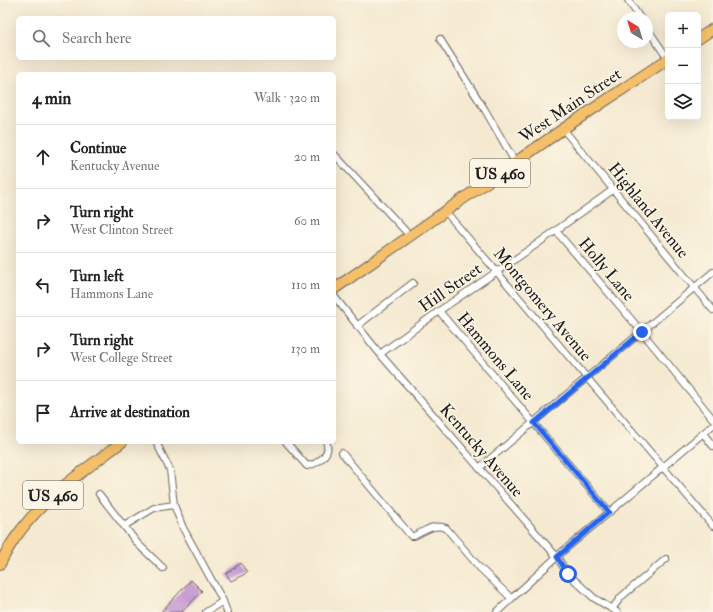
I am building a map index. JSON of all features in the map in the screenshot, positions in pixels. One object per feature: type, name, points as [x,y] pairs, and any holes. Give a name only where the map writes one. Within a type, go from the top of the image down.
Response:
[{"type":"main road","points":[[701,37],[713,29]]},
{"type":"main road","name":"West Main Street","points":[[336,288],[515,162],[665,61]]},
{"type":"main road","name":"US 460","points":[[0,564],[21,529],[42,506],[72,480],[119,444]]},
{"type":"street","points":[[628,0],[636,12]]},
{"type":"street","points":[[653,37],[665,55]]},
{"type":"street","points":[[440,39],[515,162]]},
{"type":"street","name":"Highland Avenue","points":[[563,129],[713,310]]},
{"type":"street","points":[[336,156],[410,236]]},
{"type":"street","name":"Hill Street","points":[[380,354],[614,189]]},
{"type":"street","name":"Montgomery Avenue","points":[[445,211],[713,526]]},
{"type":"street","name":"Holly Lane","points":[[556,230],[642,332],[713,420]]},
{"type":"street","points":[[479,468],[713,272]]},
{"type":"street","points":[[357,326],[413,283]]},
{"type":"street","name":"Kentucky Avenue","points":[[336,299],[380,354],[557,557],[568,574],[594,598],[614,610]]},
{"type":"street","name":"Hammons Lane","points":[[439,311],[609,512]]},
{"type":"street","points":[[497,612],[557,557],[713,425]]},
{"type":"street","points":[[703,433],[713,446]]},
{"type":"street","points":[[157,444],[170,470],[174,505],[183,528],[227,612]]},
{"type":"street","points":[[288,444],[307,466],[315,464],[327,453],[327,444]]},
{"type":"street","points":[[342,453],[411,536],[435,526],[446,528],[480,568],[512,598]]},
{"type":"street","points":[[99,494],[138,544],[163,568]]},
{"type":"street","points":[[124,526],[154,508],[174,505]]},
{"type":"street","points":[[614,610],[621,597],[666,559]]},
{"type":"street","points":[[206,612],[223,602]]},
{"type":"building","points":[[241,563],[247,573],[231,581],[226,574]]},
{"type":"building","points":[[191,580],[202,591],[182,612],[161,612]]},
{"type":"route","points":[[568,574],[557,557],[609,512],[534,423],[642,332]]}]
